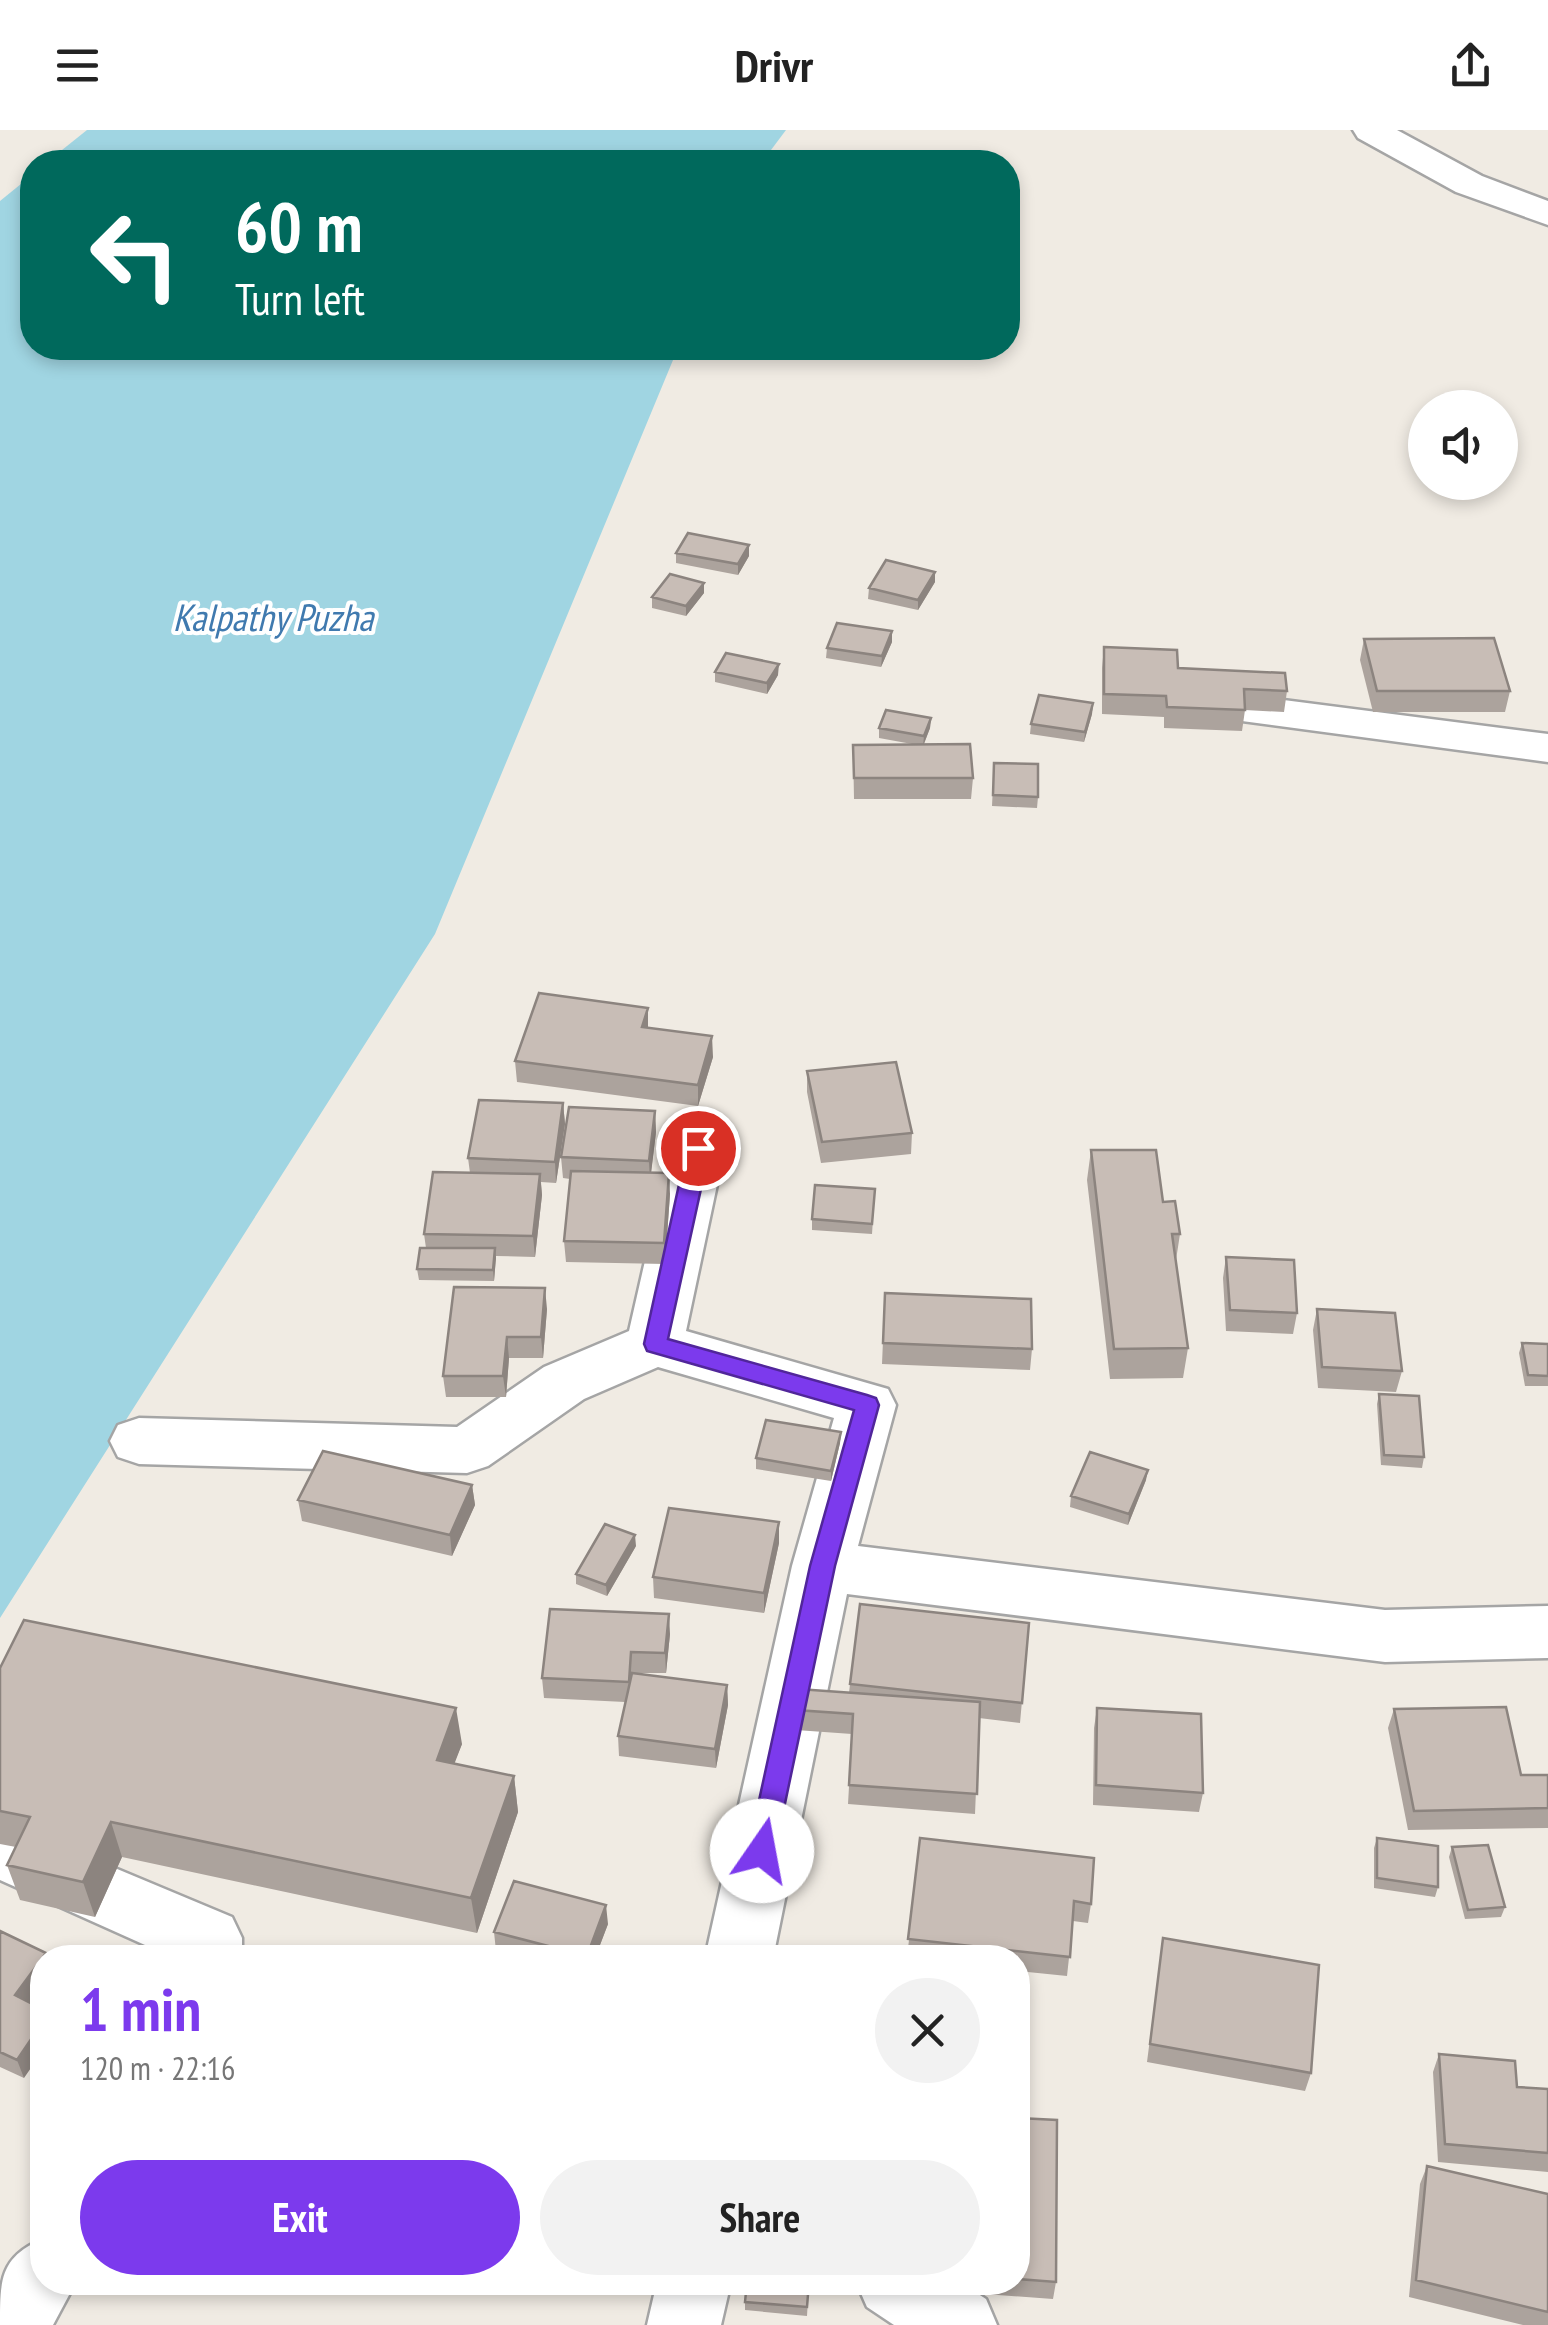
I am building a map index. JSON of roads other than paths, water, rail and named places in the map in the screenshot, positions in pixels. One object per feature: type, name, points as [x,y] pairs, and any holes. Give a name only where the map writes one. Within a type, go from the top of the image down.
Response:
[{"type":"street","points":[[1371,130],[1469,184],[1548,214]]},
{"type":"street","points":[[1167,699],[1548,748]]},
{"type":"street","points":[[656,1344],[698,1148]]},
{"type":"street","points":[[139,1442],[467,1450],[564,1383],[656,1344],[867,1405],[822,1566],[742,1945]]},
{"type":"street","points":[[822,1566],[1384,1636],[1548,1632]]},
{"type":"street","points":[[0,1848],[208,1938],[208,1945]]},
{"type":"street","points":[[10,2325],[30,2294]]},
{"type":"street","points":[[684,2325],[691,2295]]},
{"type":"street","points":[[913,2295],[960,2325]]},
{"type":"water","points":[[87,130],[786,130],[771,150],[62,150]]},
{"type":"water","name":"Kalpathy Puzha","points":[[20,185],[20,360],[673,360],[435,934],[0,1618],[0,201]]}]
